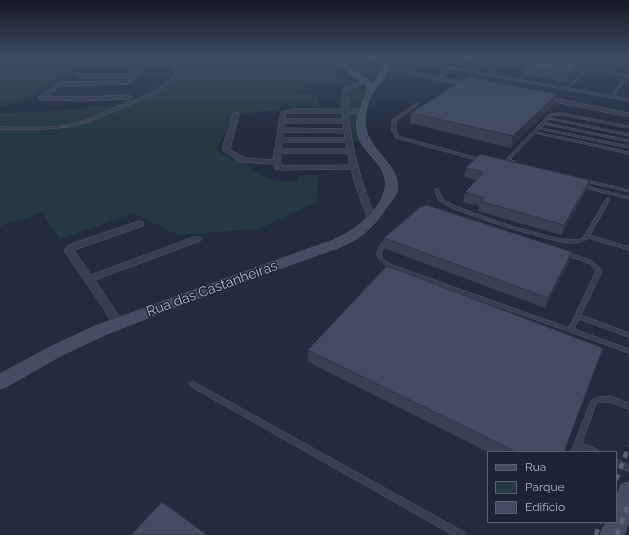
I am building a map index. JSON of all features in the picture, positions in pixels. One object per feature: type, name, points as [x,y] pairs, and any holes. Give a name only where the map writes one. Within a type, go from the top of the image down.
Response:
[{"type":"main road","points":[[363,82],[369,87]]},
{"type":"main road","points":[[361,111],[369,87],[380,82]]},
{"type":"main road","name":"Rua das Castanheiras","points":[[0,382],[54,352],[118,324],[351,238],[362,231],[372,219],[391,190],[391,180],[386,170],[361,135],[358,123],[361,111]]},
{"type":"main road","points":[[617,520],[629,492]]},
{"type":"street","points":[[129,97],[99,90],[73,83],[57,84],[41,98],[86,99],[99,90],[130,82]]},
{"type":"street","points":[[456,82],[475,86]]},
{"type":"street","points":[[355,87],[369,87]]},
{"type":"street","points":[[369,87],[355,87],[349,88],[345,91],[344,111],[355,167],[365,204],[372,219]]},
{"type":"street","points":[[537,97],[629,115]]},
{"type":"street","points":[[355,167],[283,168],[278,167],[276,162],[279,151],[280,130],[283,114],[289,111],[361,111]]},
{"type":"street","points":[[236,114],[226,148],[227,151],[241,159],[249,161],[276,162]]},
{"type":"street","points":[[282,121],[346,121]]},
{"type":"street","points":[[280,130],[348,130]]},
{"type":"street","points":[[279,140],[350,140]]},
{"type":"street","points":[[279,151],[351,151]]},
{"type":"street","points":[[118,324],[110,308],[69,251],[70,248],[140,224]]},
{"type":"street","points":[[89,279],[197,239]]},
{"type":"lane","points":[[0,128],[62,128],[90,120],[163,88],[168,82]]},
{"type":"lane","points":[[526,82],[629,100]]},
{"type":"lane","points":[[566,89],[573,82]]},
{"type":"lane","points":[[612,97],[623,82]]},
{"type":"lane","points":[[418,104],[394,121],[394,131],[397,138],[486,161]]},
{"type":"lane","points":[[522,164],[511,162],[508,158],[551,115],[562,114],[629,127]]},
{"type":"lane","points":[[548,118],[629,135]]},
{"type":"lane","points":[[543,123],[629,141]]},
{"type":"lane","points":[[538,128],[629,147]]},
{"type":"lane","points":[[534,132],[629,153]]},
{"type":"lane","points":[[575,178],[629,191]]},
{"type":"lane","points":[[577,185],[629,198]]},
{"type":"lane","points":[[437,190],[441,200],[468,213],[575,242],[585,239],[588,236],[608,199]]},
{"type":"lane","points":[[394,234],[380,247],[378,252],[379,257],[383,262],[629,351]]},
{"type":"lane","points":[[588,236],[629,249]]},
{"type":"lane","points":[[563,253],[596,265],[599,271],[571,330]]},
{"type":"lane","points":[[578,316],[629,335]]},
{"type":"lane","points":[[192,384],[461,535]]},
{"type":"lane","points":[[575,451],[593,403],[596,400],[610,399],[629,406]]},
{"type":"lane","points":[[578,444],[593,451]]},
{"type":"lane","points":[[617,463],[629,469]]},
{"type":"green space","points":[[0,82],[51,82],[32,96],[0,107]]},
{"type":"green space","points":[[172,82],[338,82],[304,83],[304,87],[308,87],[308,89],[294,89],[294,93],[316,94],[320,106],[282,106],[279,110],[234,114],[216,150],[241,162],[272,180],[296,182],[300,175],[319,175],[316,202],[258,229],[178,235],[134,213],[60,239],[42,213],[0,226],[0,113],[86,109],[87,107],[114,106],[126,100],[142,100],[167,88]]},
{"type":"green space","points":[[358,88],[367,91],[359,109],[348,108],[350,90]]},
{"type":"green space","points":[[348,112],[358,112],[356,116],[356,128],[362,142],[353,142]]},
{"type":"building","points":[[460,82],[494,82],[557,94],[513,136],[411,113]]},
{"type":"building","points":[[480,154],[590,180],[564,225],[480,201],[484,198],[465,192],[484,172],[466,168]]},
{"type":"building","points":[[427,205],[572,252],[548,298],[384,238],[420,207]]},
{"type":"building","points":[[387,266],[603,348],[564,451],[514,451],[308,350]]},
{"type":"building","points":[[162,502],[207,535],[131,535]]},
{"type":"railway","points":[[617,477],[629,446]]},
{"type":"railway","points":[[617,535],[629,502]]},
{"type":"railway","points":[[596,535],[600,523]]}]
